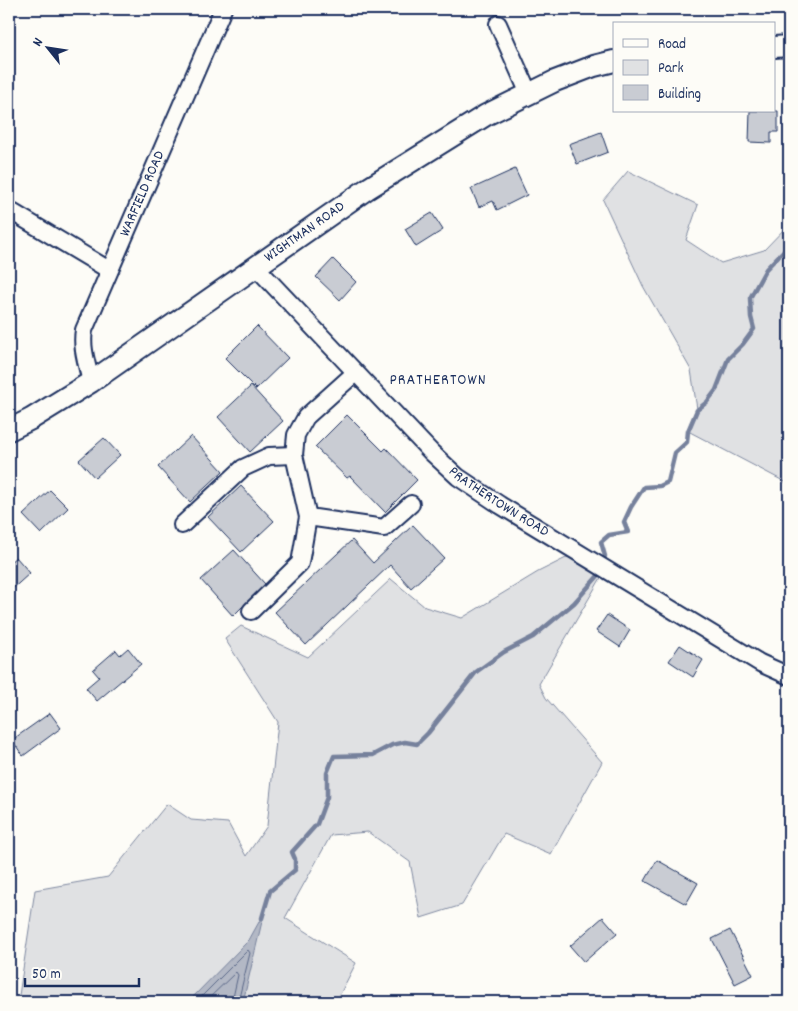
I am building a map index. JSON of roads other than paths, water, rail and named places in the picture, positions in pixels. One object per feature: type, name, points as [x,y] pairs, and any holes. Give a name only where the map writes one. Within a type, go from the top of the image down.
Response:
[{"type":"main road","points":[[776,47],[789,46]]},
{"type":"main road","name":"WIGHTMAN ROAD","points":[[9,430],[31,419],[91,382],[367,189],[486,115],[555,81],[594,66],[613,61]]},
{"type":"street","name":"WARFIELD ROAD","points":[[91,382],[83,352],[84,330],[223,9]]},
{"type":"street","points":[[498,24],[529,94]]},
{"type":"street","points":[[9,210],[109,270]]},
{"type":"street","name":"PRATHERTOWN ROAD","points":[[256,267],[355,373],[431,452],[458,477],[500,505],[760,663],[789,676]]},
{"type":"street","points":[[251,611],[300,563],[308,517],[294,455],[296,435],[306,417],[355,373]]},
{"type":"street","points":[[182,525],[243,468],[269,456],[294,455]]},
{"type":"street","points":[[308,517],[384,528],[411,504]]},
{"type":"water","points":[[264,913],[243,1002],[188,1002],[249,940]]},
{"type":"waterway","points":[[603,562],[605,556],[601,542],[609,535],[628,532],[624,522],[644,487],[660,486],[668,482],[675,453],[687,442],[688,431],[697,410],[707,402],[716,390],[728,359],[743,344],[754,329],[750,298],[766,269],[789,245]]},
{"type":"waterway","points":[[262,918],[270,891],[295,870],[295,859],[292,852],[317,824],[327,797],[327,773],[334,756],[373,755],[392,745],[405,742],[417,744],[428,733],[476,672],[504,652],[533,637],[574,603],[597,577]]},
{"type":"district","name":"PRATHERTOWN","points":[[438,380]]}]
